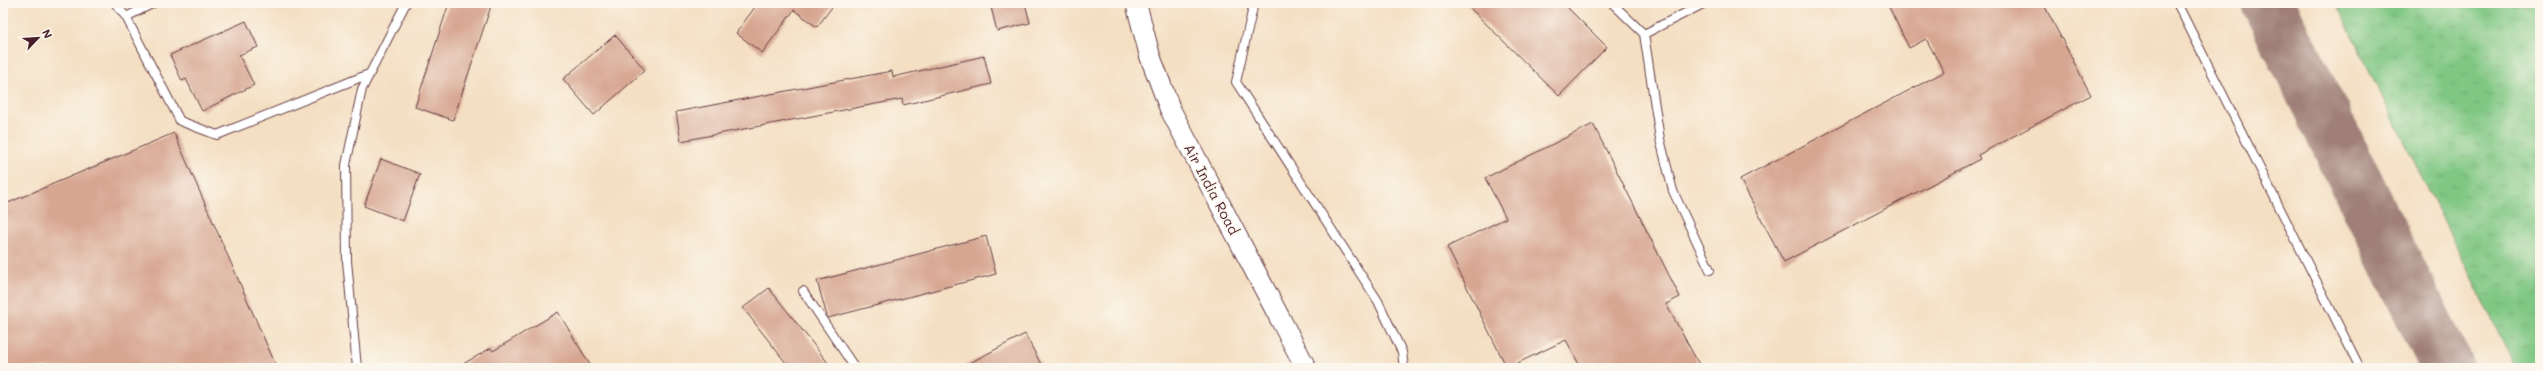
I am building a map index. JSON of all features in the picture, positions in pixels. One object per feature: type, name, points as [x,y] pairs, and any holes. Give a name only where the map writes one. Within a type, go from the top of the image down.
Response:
[{"type":"street","name":"Air India Road","points":[[1136,3],[1150,56],[1170,109],[1306,368]]},
{"type":"lane","points":[[115,3],[126,17],[180,121],[217,135],[369,74]]},
{"type":"lane","points":[[126,17],[154,3]]},
{"type":"lane","points":[[357,368],[347,261],[346,164],[362,89],[406,3]]},
{"type":"lane","points":[[1254,3],[1236,82],[1378,301],[1402,352],[1404,368]]},
{"type":"lane","points":[[1612,3],[1644,34],[1660,138],[1673,191],[1710,270]]},
{"type":"lane","points":[[1644,34],[1705,3]]},
{"type":"lane","points":[[2177,3],[2360,368]]},
{"type":"lane","points":[[803,291],[855,368]]},
{"type":"green space","points":[[2336,3],[2540,3],[2540,368],[2516,368]]},
{"type":"building","points":[[449,3],[492,3],[453,120],[415,107]]},
{"type":"building","points":[[758,3],[835,3],[817,27],[794,10],[762,53],[736,33]]},
{"type":"building","points":[[990,3],[1025,3],[1030,23],[997,31]]},
{"type":"building","points":[[1465,3],[1563,3],[1607,47],[1559,96]]},
{"type":"building","points":[[1887,3],[2043,3],[2091,95],[1978,155],[1980,159],[1784,262],[1740,179],[1944,72],[1926,39],[1909,48]]},
{"type":"building","points":[[246,21],[258,47],[239,55],[254,85],[202,111],[186,79],[182,81],[170,55]]},
{"type":"building","points":[[615,35],[645,70],[594,115],[563,79]]},
{"type":"building","points":[[984,56],[991,84],[903,105],[902,99],[681,141],[676,112],[892,71],[893,77]]},
{"type":"building","points":[[1593,124],[1680,297],[1666,304],[1701,368],[1581,368],[1566,340],[1507,368],[1447,247],[1506,218],[1485,178]]},
{"type":"building","points":[[174,133],[277,368],[3,368],[3,205]]},
{"type":"building","points":[[381,159],[420,174],[403,221],[364,206]]},
{"type":"building","points":[[986,236],[996,274],[828,318],[817,281]]},
{"type":"building","points":[[769,288],[832,368],[790,368],[743,308]]},
{"type":"building","points":[[558,312],[592,368],[456,368],[491,348],[493,351]]},
{"type":"building","points":[[1025,334],[1043,368],[960,368]]},
{"type":"taxiway","points":[[2268,3],[2448,368]]}]
